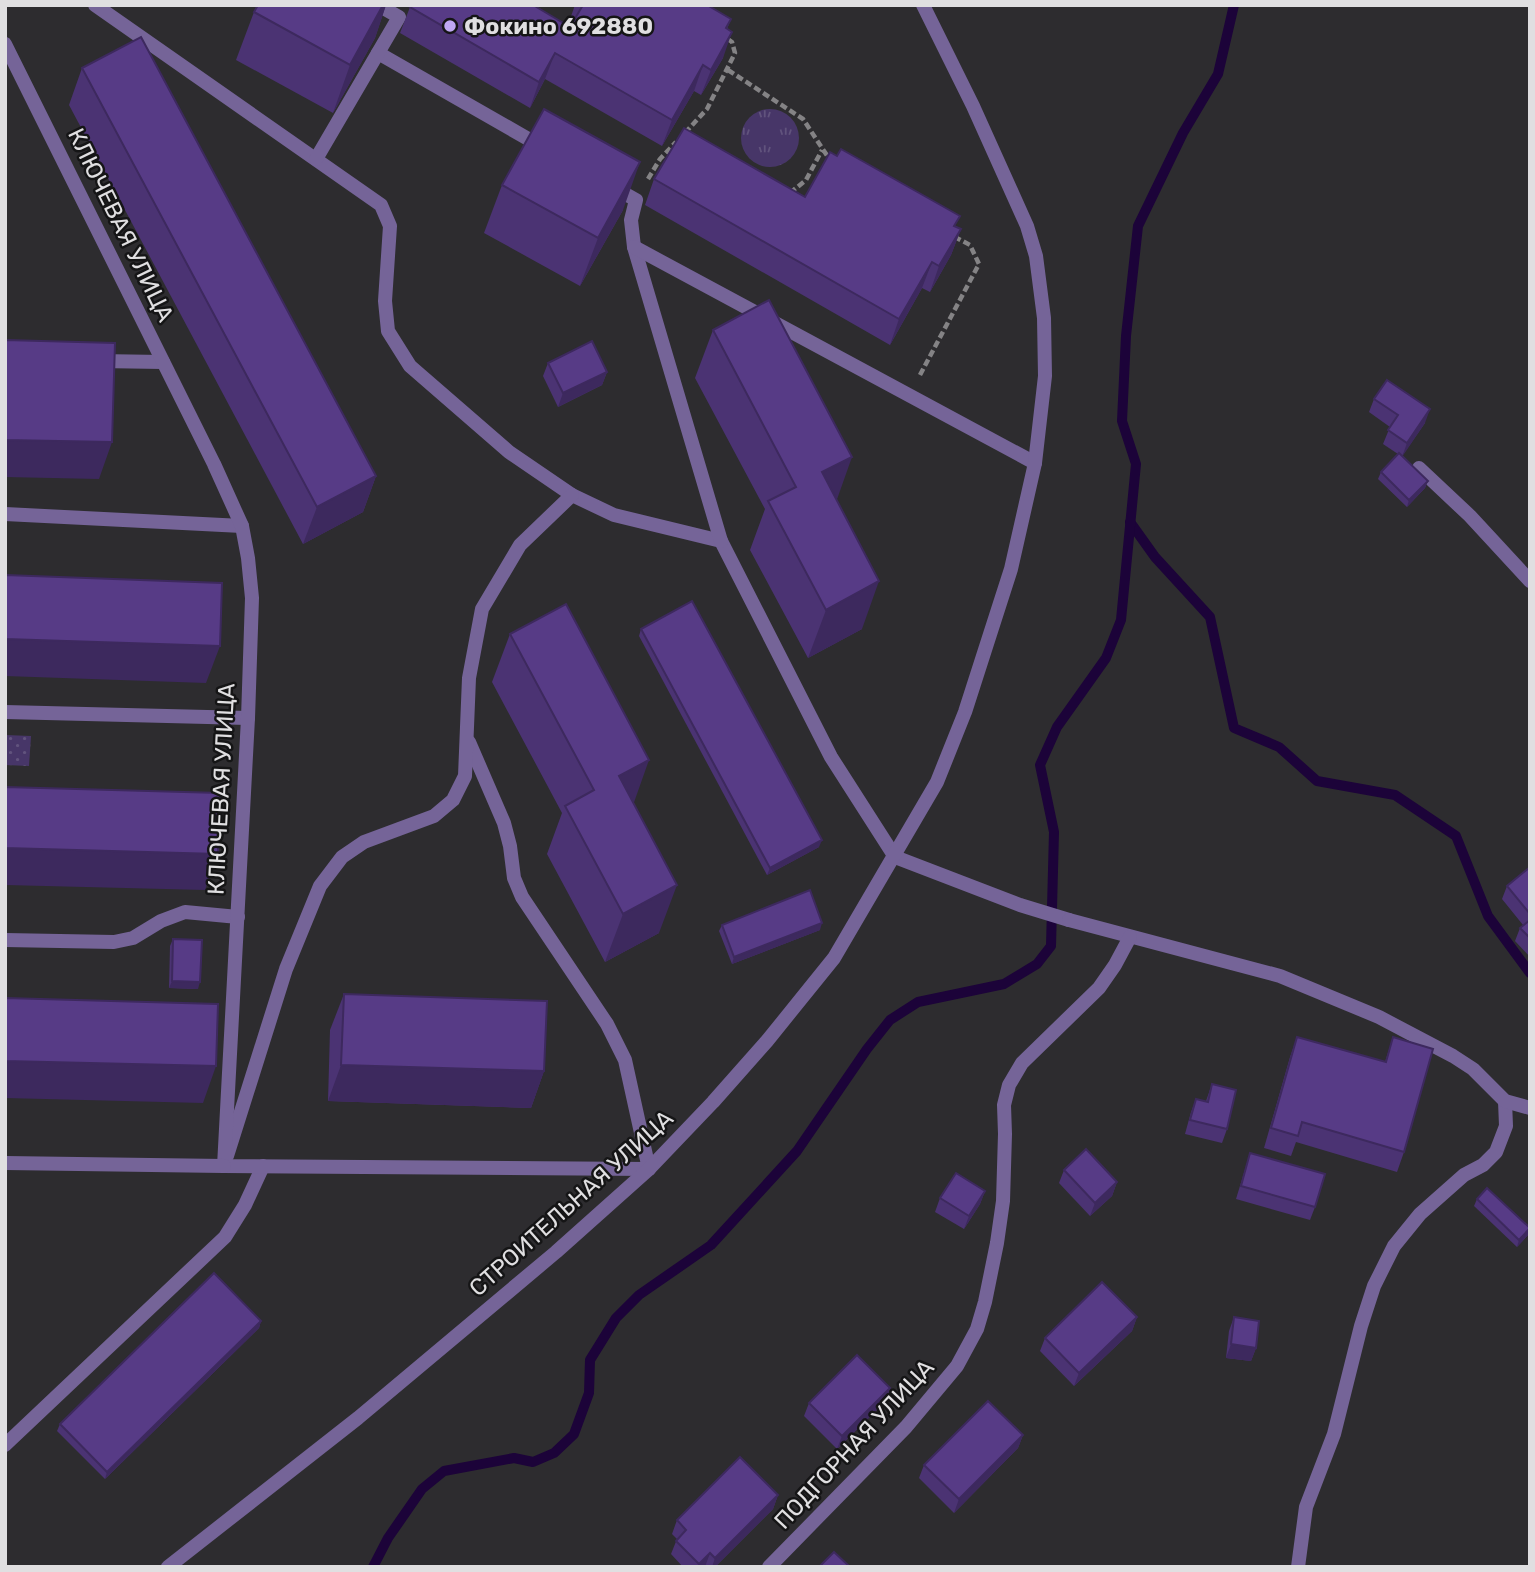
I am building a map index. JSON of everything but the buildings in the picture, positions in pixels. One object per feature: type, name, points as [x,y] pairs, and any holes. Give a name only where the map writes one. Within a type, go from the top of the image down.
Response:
[{"type":"street","points":[[95,5],[381,205],[390,226],[384,301],[388,331],[410,366],[509,452],[572,495],[614,514],[721,541]]},
{"type":"street","points":[[316,159],[399,17],[378,5]]},
{"type":"street","name":"СТРОИТЕЛЬНАЯ УЛИЦА","points":[[168,1567],[358,1418],[556,1252],[649,1169],[740,1072],[834,958],[937,782],[965,712],[1011,569],[1034,463],[1045,376],[1044,318],[1036,256],[1027,226],[973,106],[923,5]]},
{"type":"street","name":"КЛЮЧЕВАЯ УЛИЦА","points":[[5,44],[214,464],[242,526],[252,598],[224,1166]]},
{"type":"street","points":[[378,53],[554,153]]},
{"type":"street","points":[[601,180],[636,200],[631,220],[634,247],[721,541],[831,757],[895,857],[1031,909],[1280,976],[1379,1017],[1473,1069],[1504,1101],[1530,1108]]},
{"type":"street","points":[[634,247],[1034,463]]},
{"type":"street","points":[[87,361],[163,362]]},
{"type":"street","points":[[1419,468],[1470,516],[1530,581]]},
{"type":"street","points":[[224,1166],[286,969],[320,886],[342,857],[364,842],[434,816],[453,800],[465,776],[469,678],[482,610],[520,545],[572,495]]},
{"type":"street","points":[[5,514],[242,526]]},
{"type":"street","points":[[5,712],[248,718]]},
{"type":"street","points":[[5,1163],[649,1169],[625,1060],[607,1024],[522,897],[514,878],[504,823],[468,741]]},
{"type":"street","points":[[5,940],[114,943],[133,938],[161,921],[185,912],[238,916]]},
{"type":"street","name":"ПОДГОРНАЯ УЛИЦА","points":[[769,1567],[906,1427],[957,1366],[977,1329],[997,1243],[1003,1201],[1004,1105],[1009,1085],[1022,1063],[1099,988],[1130,937]]},
{"type":"street","points":[[1298,1567],[1306,1507],[1334,1434],[1361,1325],[1374,1286],[1394,1246],[1420,1214],[1464,1175],[1483,1165],[1496,1152],[1506,1126],[1504,1101]]},
{"type":"street","points":[[5,1446],[225,1237],[245,1205],[263,1166]]},
{"type":"path","points":[[636,200],[660,159],[707,109],[728,70],[735,53],[732,41],[721,36]]},
{"type":"path","points":[[728,70],[803,119],[834,165]]},
{"type":"path","points":[[778,193],[789,194],[806,180],[822,149]]},
{"type":"path","points":[[909,396],[979,264],[970,245],[946,232]]},
{"type":"green space","points":[[764,109],[776,109],[791,117],[799,132],[799,144],[791,159],[776,167],[764,167],[749,159],[741,144],[741,132],[749,117]]},
{"type":"green space","points":[[5,735],[31,736],[29,766],[5,765]]},
{"type":"waterway","points":[[373,1567],[388,1538],[422,1489],[444,1471],[514,1458],[533,1462],[554,1453],[574,1434],[589,1393],[590,1360],[616,1318],[639,1295],[711,1245],[797,1151],[890,1020],[918,1002],[1004,984],[1037,964],[1051,946],[1054,832],[1040,765],[1057,727],[1106,658],[1121,620],[1136,464],[1122,421],[1126,336],[1138,226],[1183,133],[1218,74],[1234,5]]},
{"type":"waterway","points":[[1130,522],[1155,557],[1210,617],[1234,728],[1279,747],[1317,781],[1395,795],[1456,836],[1488,916],[1530,973]]},
{"type":"place","name":"Фокино 692880","points":[[450,26]]}]
